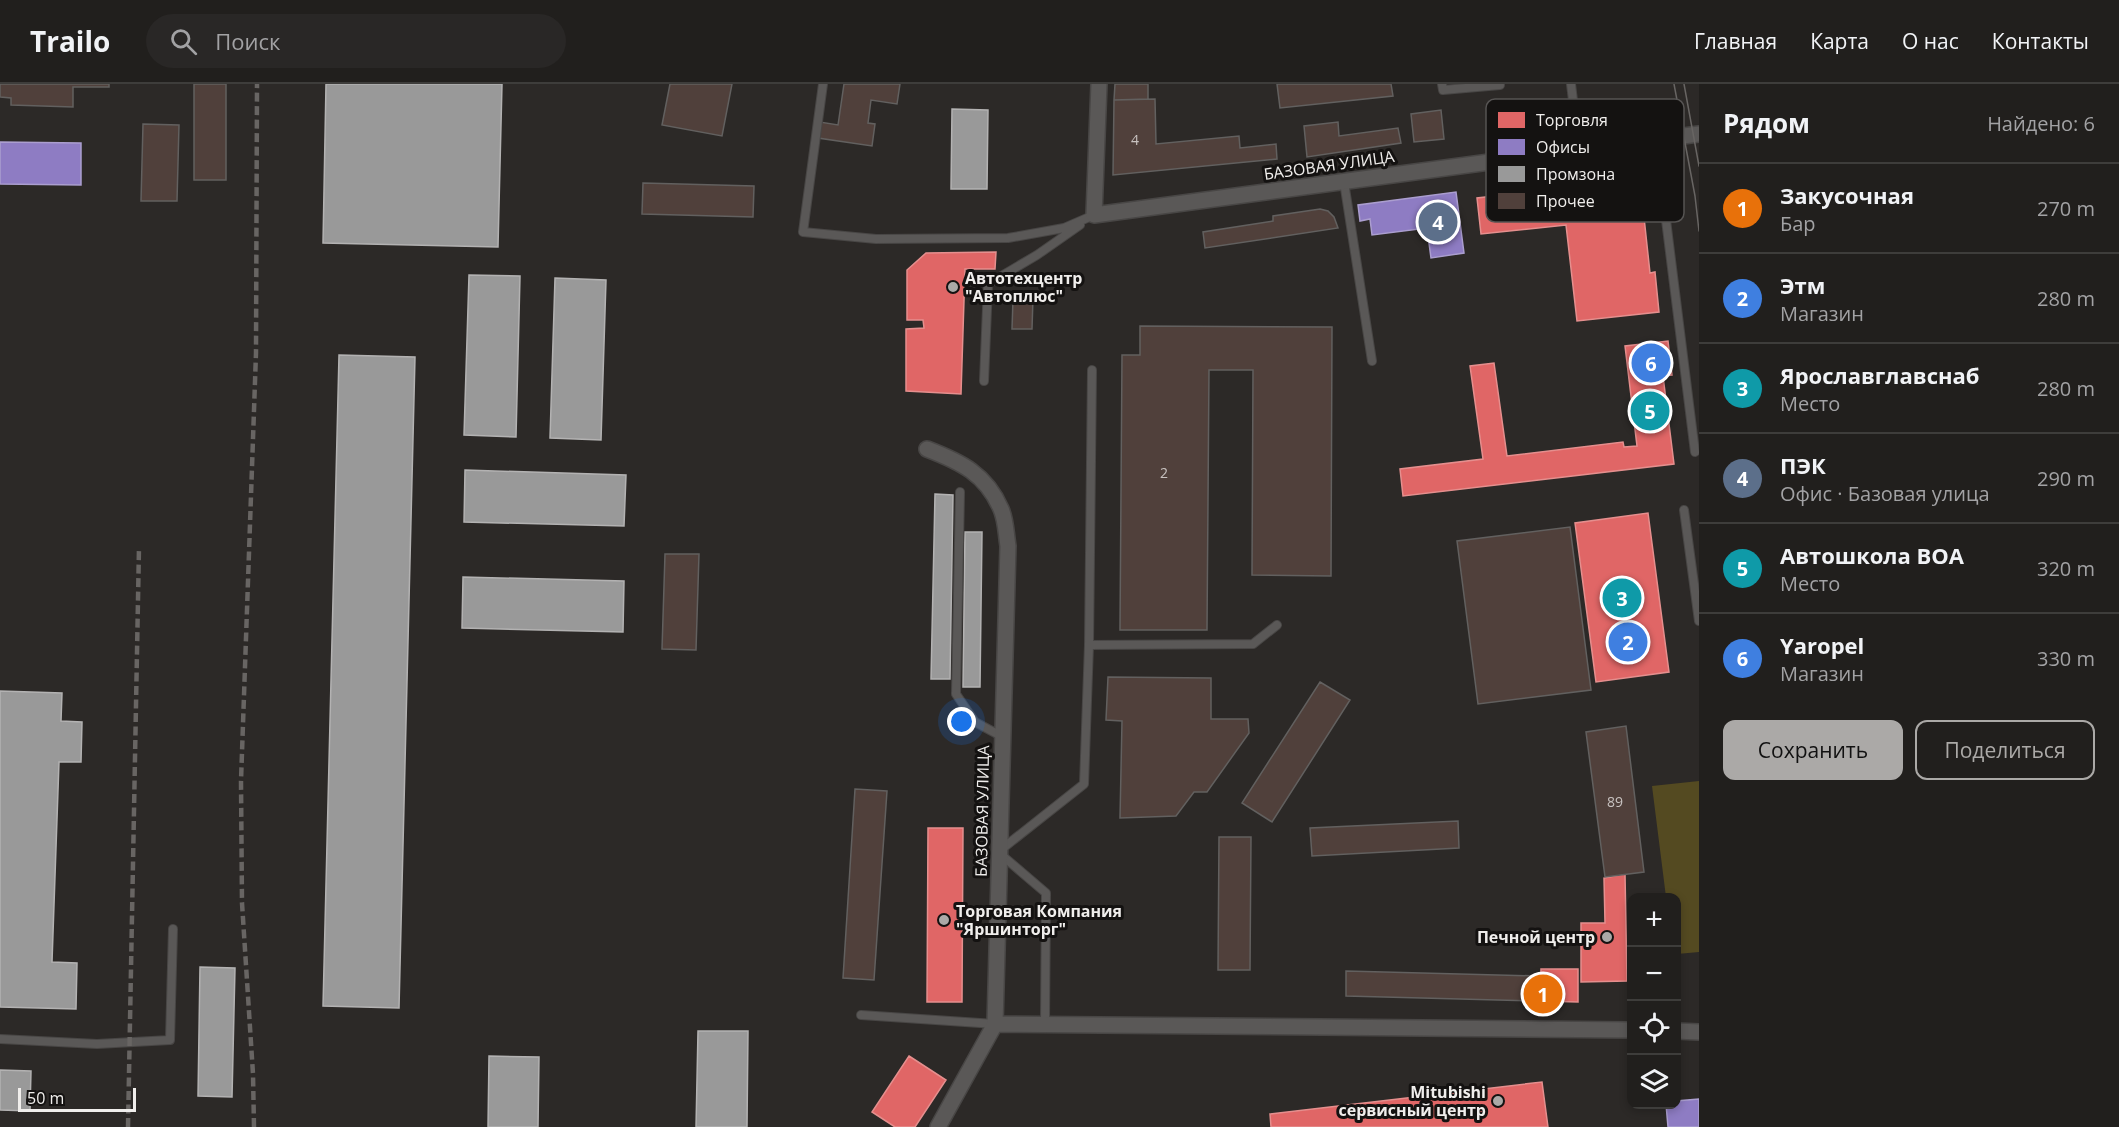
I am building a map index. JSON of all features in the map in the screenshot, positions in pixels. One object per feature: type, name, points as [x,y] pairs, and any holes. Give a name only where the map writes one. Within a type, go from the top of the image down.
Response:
[{"type":"street","points":[[1094,215],[1099,84]]},
{"type":"street","name":"БАЗОВАЯ УЛИЦА","points":[[1684,136],[1699,134]]},
{"type":"street","name":"БАЗОВАЯ УЛИЦА","points":[[1094,215],[1486,163]]},
{"type":"street","name":"БАЗОВАЯ УЛИЦА","points":[[927,449],[958,460],[987,484],[1002,510],[1008,546],[1001,736],[995,1024],[938,1127]]},
{"type":"street","points":[[995,1024],[1627,1030]]},
{"type":"street","points":[[1681,1031],[1699,1032]]},
{"type":"lane","points":[[823,84],[803,232],[876,239],[1008,238],[1064,228],[1094,215]]},
{"type":"lane","points":[[1442,84],[1443,90],[1500,85]]},
{"type":"lane","points":[[1571,84],[1573,99]]},
{"type":"lane","points":[[1344,182],[1372,361]]},
{"type":"lane","points":[[984,381],[988,284],[1037,255],[1094,215]]},
{"type":"lane","points":[[1666,222],[1695,452]]},
{"type":"lane","points":[[1045,1024],[1046,893],[998,852],[1084,784],[1089,645],[1092,369]]},
{"type":"lane","points":[[960,492],[956,694],[975,722],[1001,736]]},
{"type":"lane","points":[[1684,510],[1699,621]]},
{"type":"lane","points":[[1089,645],[1253,644],[1277,625]]},
{"type":"lane","points":[[0,1040],[97,1044],[170,1040],[173,929]]},
{"type":"lane","points":[[861,1015],[995,1024]]},
{"type":"shaded area","points":[[1699,781],[1699,952],[1681,954],[1681,893],[1665,893],[1652,786]]},
{"type":"building: Торговля","points":[[1486,197],[1486,222],[1645,222],[1650,273],[1655,272],[1659,312],[1577,321],[1566,225],[1481,234],[1477,198]]},
{"type":"building: Торговля","points":[[996,252],[995,269],[965,269],[961,394],[906,391],[906,329],[924,328],[923,320],[907,320],[907,270],[926,253]]},
{"type":"building: Торговля","points":[[1668,341],[1672,375],[1663,376],[1674,464],[1403,496],[1400,469],[1483,459],[1470,366],[1494,363],[1507,456],[1623,442],[1624,447],[1637,446],[1625,346]]},
{"type":"building: Торговля","points":[[1648,513],[1669,672],[1596,682],[1575,523]]},
{"type":"building: Торговля","points":[[928,828],[963,828],[962,1002],[927,1002]]},
{"type":"building: Торговля","points":[[1625,874],[1627,981],[1581,982],[1581,923],[1605,923],[1604,878]]},
{"type":"building: Торговля","points":[[1541,969],[1578,969],[1578,1002],[1540,1001]]},
{"type":"building: Торговля","points":[[909,1056],[946,1080],[915,1127],[895,1127],[872,1112]]},
{"type":"building: Торговля","points":[[1542,1082],[1548,1127],[1271,1127],[1270,1114]]},
{"type":"building: Офисы","points":[[0,142],[81,143],[81,185],[0,184]]},
{"type":"building: Офисы","points":[[1456,192],[1464,253],[1431,258],[1427,228],[1372,235],[1370,219],[1360,221],[1358,205]]},
{"type":"building: Офисы","points":[[1699,1099],[1699,1127],[1668,1127],[1666,1109],[1681,1109],[1681,1101]]},
{"type":"building: Промзона","points":[[326,84],[502,84],[498,247],[323,243]]},
{"type":"building: Промзона","points":[[952,109],[988,110],[987,189],[951,189]]},
{"type":"building: Промзона","points":[[469,275],[520,276],[516,437],[464,435]]},
{"type":"building: Промзона","points":[[555,278],[606,280],[601,440],[550,438]]},
{"type":"building: Промзона","points":[[339,355],[415,357],[399,1008],[323,1006]]},
{"type":"building: Промзона","points":[[465,470],[626,475],[624,526],[464,522]]},
{"type":"building: Промзона","points":[[935,494],[953,495],[950,679],[931,679]]},
{"type":"building: Промзона","points":[[965,532],[982,532],[980,687],[963,687]]},
{"type":"building: Промзона","points":[[463,577],[624,581],[623,632],[462,628]]},
{"type":"building: Промзона","points":[[0,691],[62,693],[61,721],[82,722],[81,762],[59,762],[52,962],[77,963],[76,1009],[0,1007]]},
{"type":"building: Промзона","points":[[200,967],[235,968],[232,1097],[198,1096]]},
{"type":"building: Промзона","points":[[698,1031],[748,1031],[747,1127],[696,1127]]},
{"type":"building: Промзона","points":[[489,1056],[539,1057],[538,1127],[488,1127]]},
{"type":"building: Промзона","points":[[0,1070],[31,1071],[30,1111],[0,1110]]},
{"type":"building: Прочее","points":[[0,84],[109,84],[109,87],[73,87],[73,107],[11,105],[11,98],[0,97]]},
{"type":"building: Прочее","points":[[194,84],[226,84],[226,180],[194,180]]},
{"type":"building: Прочее","points":[[670,84],[732,84],[722,136],[662,125]]},
{"type":"building: Прочее","points":[[844,84],[900,84],[897,104],[871,100],[868,123],[875,124],[872,146],[818,138],[820,122],[838,125]]},
{"type":"building: Прочее","points":[[1115,84],[1148,84],[1148,99],[1114,100]]},
{"type":"building: Прочее","points":[[1277,84],[1391,84],[1393,96],[1280,108]]},
{"type":"building: Прочее","points":[[1155,99],[1156,144],[1239,136],[1240,148],[1276,144],[1277,159],[1113,175],[1114,100]]},
{"type":"building: Прочее","points":[[1441,110],[1444,139],[1414,142],[1411,114]]},
{"type":"building: Прочее","points":[[1338,122],[1339,136],[1398,128],[1401,143],[1307,157],[1304,126]]},
{"type":"building: Прочее","points":[[143,124],[179,125],[177,201],[141,201]]},
{"type":"building: Прочее","points":[[643,183],[754,186],[753,217],[642,214]]},
{"type":"building: Прочее","points":[[1320,209],[1328,211],[1334,217],[1338,228],[1205,248],[1203,232],[1273,221],[1273,216]]},
{"type":"building: Прочее","points":[[1033,298],[1032,329],[1012,329],[1013,299]]},
{"type":"building: Прочее","points":[[1140,326],[1332,327],[1331,576],[1252,575],[1253,370],[1209,370],[1207,630],[1120,630],[1122,355],[1140,355]]},
{"type":"building: Прочее","points":[[1570,527],[1591,690],[1478,704],[1457,541]]},
{"type":"building: Прочее","points":[[665,554],[699,554],[696,650],[662,649]]},
{"type":"building: Прочее","points":[[1108,677],[1211,678],[1211,719],[1248,719],[1249,733],[1207,792],[1194,792],[1176,816],[1120,818],[1122,721],[1106,720]]},
{"type":"building: Прочее","points":[[1320,682],[1350,700],[1272,822],[1242,803]]},
{"type":"building: Прочее","points":[[1626,726],[1644,872],[1605,877],[1586,732]]},
{"type":"building: Прочее","points":[[855,789],[887,791],[874,980],[843,978]]},
{"type":"building: Прочее","points":[[1458,821],[1459,848],[1312,856],[1310,828]]},
{"type":"building: Прочее","points":[[1219,837],[1251,837],[1250,970],[1218,970]]},
{"type":"building: Прочее","points":[[1346,971],[1540,976],[1540,1001],[1346,996]]},
{"type":"tram line","points":[[1674,84],[1677,99]]},
{"type":"tram line","points":[[1684,84],[1699,166]]},
{"type":"tram line","points":[[1684,137],[1699,231]]},
{"type":"railway","points":[[254,1127],[253,1074],[242,903],[241,781],[256,353],[257,84]]},
{"type":"railway","points":[[128,1127],[139,547]]},
{"type":"place","name":"ПЭК","points":[[1438,222]]},
{"type":"place","name":"Автотехцентр \"Автоплюс\"","points":[[953,287]]},
{"type":"place","name":"Yaropel","points":[[1651,363]]},
{"type":"place","name":"Автошкола ВОА","points":[[1650,411]]},
{"type":"place","name":"Ярославглавснаб","points":[[1622,598]]},
{"type":"place","name":"Этм","points":[[1628,642]]},
{"type":"place","name":"Торговая Компания \"Яршинторг\"","points":[[944,920]]},
{"type":"place","name":"Печной центр","points":[[1607,937]]},
{"type":"place","name":"Закусочная","points":[[1543,994]]},
{"type":"place","name":"Mitubishi сервисный центр","points":[[1498,1101]]}]
